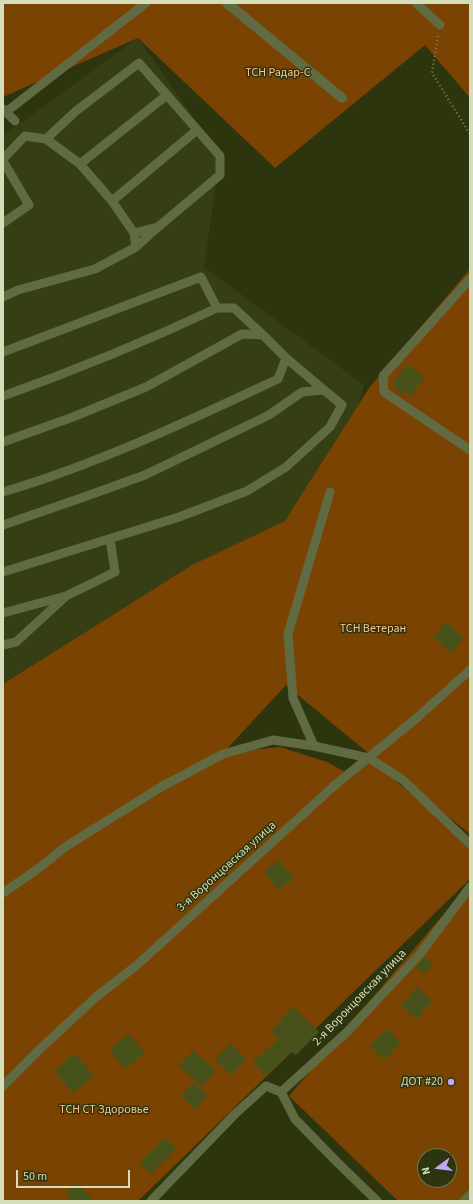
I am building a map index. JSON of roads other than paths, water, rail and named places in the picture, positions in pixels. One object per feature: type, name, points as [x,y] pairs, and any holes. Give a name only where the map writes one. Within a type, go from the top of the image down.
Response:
[{"type":"street","points":[[226,3],[342,98]]},
{"type":"lane","points":[[15,121],[4,110],[146,3]]},
{"type":"lane","points":[[416,3],[440,25]]},
{"type":"lane","points":[[3,297],[18,290],[95,269],[136,247],[220,175],[220,156],[139,63],[76,111],[46,138]]},
{"type":"lane","points":[[80,164],[167,96]]},
{"type":"lane","points":[[112,201],[197,130]]},
{"type":"lane","points":[[3,223],[29,205],[3,160],[25,136],[46,138],[80,164],[112,201],[134,233],[136,247]]},
{"type":"lane","points":[[134,233],[158,227]]},
{"type":"lane","points":[[3,352],[201,277],[217,308]]},
{"type":"lane","points":[[470,278],[383,376],[384,392],[470,450]]},
{"type":"lane","points":[[3,396],[163,333],[217,308],[234,308],[286,358],[342,405],[330,427],[286,467],[247,491],[179,517],[3,572]]},
{"type":"lane","points":[[3,442],[73,417],[146,387],[242,334],[263,335]]},
{"type":"lane","points":[[3,492],[28,485],[89,463],[200,415],[278,379],[286,358]]},
{"type":"lane","points":[[3,524],[84,498],[145,475],[269,416],[302,392],[324,390]]},
{"type":"lane","points":[[314,746],[293,698],[288,634],[330,492]]},
{"type":"lane","points":[[3,613],[66,596],[115,572],[110,539]]},
{"type":"lane","points":[[3,645],[16,642],[66,596]]},
{"type":"lane","name":"3-я Воронцовская улица","points":[[3,1086],[96,997],[137,965],[334,786],[419,716],[470,670]]},
{"type":"lane","points":[[3,893],[39,868],[65,847],[161,787],[222,754],[273,740],[314,746],[369,758],[403,780],[470,844]]},
{"type":"lane","name":"2-я Воронцовская улица","points":[[281,1092],[347,1032],[420,954],[470,887]]},
{"type":"lane","points":[[151,1201],[235,1114],[266,1086],[281,1092],[295,1119],[377,1201]]},
{"type":"lane","points":[[464,1201],[470,1195]]},
{"type":"place","name":"ДОТ #20","points":[[451,1082]]},
{"type":"park label","name":"ТСН Радар-С","points":[[278,73]]},
{"type":"park label","name":"ТСН Ветеран","points":[[373,629]]},
{"type":"park label","name":"ТСН СТ Здоровье","points":[[104,1110]]}]
